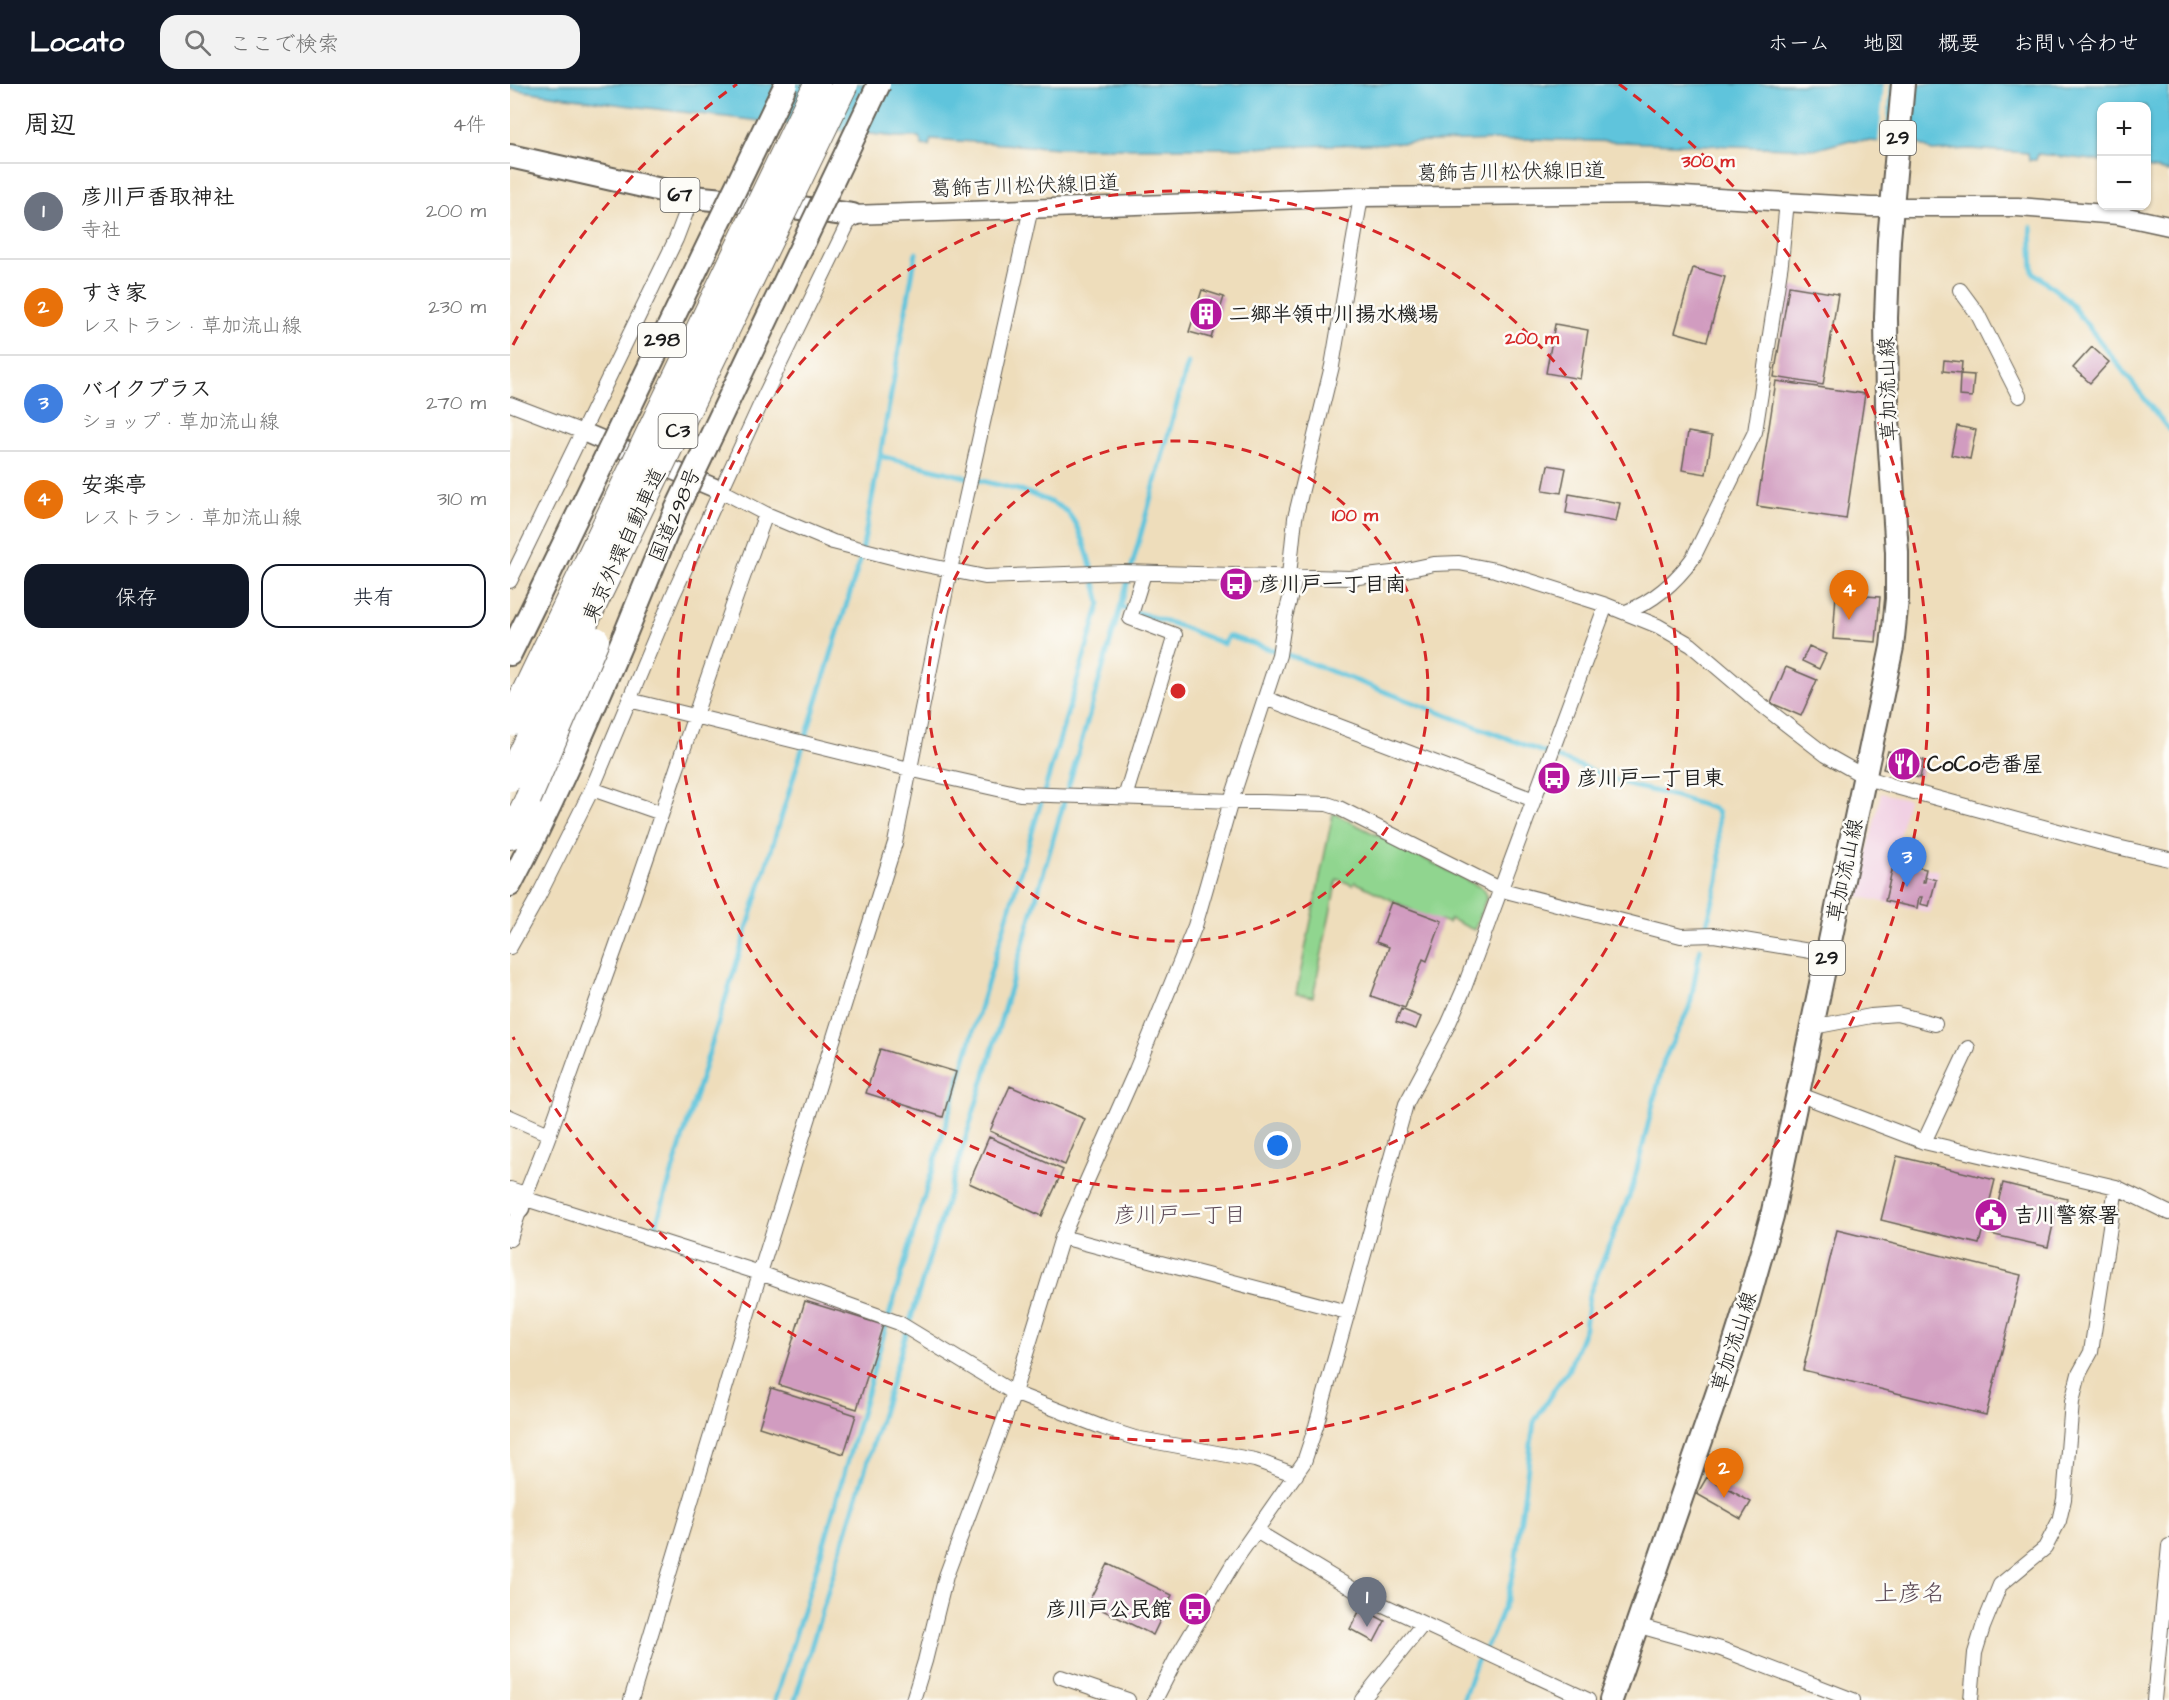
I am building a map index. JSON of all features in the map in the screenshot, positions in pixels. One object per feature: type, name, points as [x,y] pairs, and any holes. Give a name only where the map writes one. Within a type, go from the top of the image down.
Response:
[{"type":"highway","name":"東京外環自動車道","points":[[510,723],[818,84]]},
{"type":"highway","name":"東京外環自動車道","points":[[510,778],[845,84]]},
{"type":"highway","points":[[510,836],[573,696],[676,435]]},
{"type":"main road","name":"298","points":[[510,654],[786,84]]},
{"type":"main road","name":"国道298号","points":[[510,885],[538,833],[573,758],[684,491],[879,84]]},
{"type":"main road","name":"草加流山線","points":[[1611,1700],[1749,1297],[1772,1216],[1890,657],[1897,599],[1897,552],[1887,405],[1888,249],[1903,84]]},
{"type":"main road","name":"67","points":[[510,156],[692,197],[852,215]]},
{"type":"street","name":"葛飾吉川松伏線旧道","points":[[852,215],[1361,197],[1649,194],[1787,201],[1892,199],[2118,215],[2169,226]]},
{"type":"street","points":[[510,581],[676,239],[692,197]]},
{"type":"street","points":[[912,1700],[925,1661],[946,1576],[1014,1393],[1062,1237],[1136,1070],[1196,926],[1231,801],[1279,655],[1292,576],[1295,518],[1332,366],[1361,197]]},
{"type":"street","points":[[1626,612],[1657,597],[1693,558],[1755,432],[1781,263],[1787,201]]},
{"type":"street","points":[[631,1700],[894,843],[950,570],[1031,208]]},
{"type":"street","points":[[510,947],[538,897],[592,789],[673,596],[852,215]]},
{"type":"street","points":[[1960,290],[1977,313],[2019,396]]},
{"type":"street","points":[[510,405],[583,432],[722,491],[766,514],[833,542],[911,562],[985,577],[1144,573],[1350,578],[1370,577],[1434,564],[1459,563],[1496,570],[1606,605],[1658,626],[1691,645],[1826,755],[1865,777],[2102,843],[2169,859]]},
{"type":"street","points":[[510,1239],[520,1201],[549,1134],[766,514]]},
{"type":"street","points":[[1125,797],[1175,634],[1131,618],[1144,573]]},
{"type":"street","points":[[1155,1700],[1234,1562],[1304,1462],[1406,1104],[1448,1025],[1502,890],[1606,605]]},
{"type":"street","points":[[1265,698],[1534,800]]},
{"type":"street","points":[[629,700],[1020,794],[1327,804],[1502,890],[1681,936],[1714,935],[1828,954]]},
{"type":"street","points":[[592,789],[661,813]]},
{"type":"street","points":[[1813,1028],[1871,1016],[1897,1014],[1935,1024]]},
{"type":"street","points":[[1924,1142],[1968,1048]]},
{"type":"street","points":[[1798,1094],[1924,1142],[2116,1187],[2169,1213]]},
{"type":"street","points":[[510,1117],[549,1134]]},
{"type":"street","points":[[1971,1700],[1975,1653],[2000,1585],[2046,1548],[2059,1521],[2064,1499],[2072,1402],[2079,1374],[2091,1352],[2116,1187]]},
{"type":"street","points":[[510,1189],[520,1201],[760,1274],[899,1323],[1014,1393],[1074,1417],[1135,1438],[1255,1460],[1296,1475]]},
{"type":"street","points":[[1062,1237],[1347,1312]]},
{"type":"street","points":[[1256,1531],[1366,1597],[1588,1700]]},
{"type":"street","points":[[2154,1700],[2167,1591],[2169,1546]]},
{"type":"street","points":[[1362,1700],[1424,1624]]},
{"type":"street","points":[[1636,1625],[1721,1649],[1853,1700]]},
{"type":"street","points":[[1061,1677],[1128,1700]]},
{"type":"shaded area","points":[[1881,793],[1908,799],[1894,860],[1939,871],[1930,913],[1857,896]]},
{"type":"green space","points":[[1333,813],[1484,889],[1487,896],[1474,930],[1450,919],[1448,923],[1440,920],[1438,923],[1355,882],[1353,885],[1337,879],[1313,997],[1296,994]]},
{"type":"water","points":[[510,84],[2169,84],[2169,172],[2151,169],[2151,102],[2097,102],[2097,161],[2038,154],[2036,160],[2029,160],[2028,153],[1970,149],[1932,151],[1920,144],[1850,140],[1817,149],[1532,139],[1240,148],[1059,148],[931,139],[929,146],[922,145],[919,137],[897,137],[623,105],[510,89]]},
{"type":"pier","points":[[1884,84],[1890,84],[1885,145],[1878,145]]},
{"type":"building","points":[[1693,268],[1725,277],[1707,341],[1675,332]]},
{"type":"building","points":[[1789,286],[1838,294],[1823,385],[1774,377]]},
{"type":"building","name":"二郷半領中川揚水機場","points":[[1202,290],[1224,297],[1211,338],[1189,332]]},
{"type":"building","points":[[1555,324],[1588,330],[1580,379],[1546,373]]},
{"type":"building","points":[[2092,347],[2109,362],[2090,383],[2073,368]]},
{"type":"building","points":[[1944,360],[1962,362],[1961,373],[1943,371]]},
{"type":"building","points":[[1960,374],[1974,375],[1972,397],[1959,396]]},
{"type":"building","points":[[1776,381],[1865,394],[1846,519],[1757,506]]},
{"type":"building","points":[[1957,426],[1976,430],[1970,459],[1951,455]]},
{"type":"building","points":[[1688,432],[1712,436],[1706,474],[1682,470]]},
{"type":"building","points":[[1548,465],[1566,468],[1561,493],[1543,490]]},
{"type":"building","points":[[1569,494],[1620,503],[1616,522],[1566,513]]},
{"type":"building","points":[[1836,594],[1880,597],[1876,642],[1833,639]]},
{"type":"building","points":[[1809,646],[1826,654],[1819,669],[1802,661]]},
{"type":"building","points":[[1786,667],[1817,680],[1801,716],[1771,703]]},
{"type":"building","name":"CoCo壱番屋","points":[[1888,751],[1924,760],[1920,778],[1883,769]]},
{"type":"building","points":[[1894,862],[1926,869],[1923,882],[1926,877],[1936,880],[1929,906],[1920,904],[1922,897],[1919,897],[1917,908],[1885,901]]},
{"type":"building","points":[[1391,902],[1442,921],[1427,961],[1423,959],[1405,1008],[1371,996],[1389,947],[1376,942]]},
{"type":"building","points":[[1401,1009],[1421,1017],[1416,1029],[1396,1022]]},
{"type":"building","points":[[880,1049],[956,1072],[943,1117],[866,1093]]},
{"type":"building","points":[[1010,1086],[1085,1119],[1065,1165],[990,1131]]},
{"type":"building","points":[[989,1137],[1063,1170],[1042,1216],[969,1183]]},
{"type":"building","points":[[1897,1156],[1995,1180],[1979,1244],[1881,1220]]},
{"type":"building","points":[[2003,1183],[2067,1199],[2065,1209],[2057,1207],[2048,1247],[1990,1234]]},
{"type":"building","points":[[1837,1230],[2021,1275],[1986,1415],[1803,1370]]},
{"type":"building","points":[[805,1301],[883,1325],[857,1409],[779,1385]]},
{"type":"building","points":[[771,1388],[856,1415],[844,1454],[759,1427]]},
{"type":"building","points":[[1707,1477],[1751,1502],[1741,1519],[1697,1494]]},
{"type":"building","points":[[1108,1564],[1172,1595],[1153,1635],[1088,1603]]},
{"type":"building","points":[[1361,1608],[1385,1621],[1374,1642],[1350,1629]]},
{"type":"waterway","points":[[2031,227],[2033,272],[2067,299],[2169,430]]},
{"type":"waterway","points":[[775,1700],[825,1540],[1100,603],[1083,541],[1066,511],[1051,502],[1023,491],[880,456],[916,253]]},
{"type":"waterway","points":[[795,1700],[987,1068],[1127,584],[1188,363]]},
{"type":"waterway","points":[[653,1235],[861,557],[880,456]]},
{"type":"waterway","points":[[1120,607],[1180,626],[1224,644],[1228,636],[1286,654],[1632,786],[1675,796],[1714,809],[1718,813],[1720,865],[1706,928]]},
{"type":"waterway","points":[[1463,1700],[1476,1663],[1492,1636],[1507,1598],[1515,1563],[1534,1422],[1568,1371],[1585,1328],[1589,1295],[1632,1189],[1664,1060],[1690,1006],[1700,949]]},
{"type":"place","name":"二郷半領中川揚水機場","points":[[1206,314]]},
{"type":"place","name":"彦川戸一丁目南","points":[[1236,584]]},
{"type":"place","name":"安楽亭","points":[[1849,620]]},
{"type":"place","name":"CoCo壱番屋","points":[[1904,764]]},
{"type":"place","name":"彦川戸一丁目東","points":[[1554,778]]},
{"type":"place","name":"バイクプラス","points":[[1907,887]]},
{"type":"place","name":"吉川警察署","points":[[1991,1215]]},
{"type":"place","name":"すき家","points":[[1724,1498]]},
{"type":"place","name":"彦川戸公民館","points":[[1195,1609]]},
{"type":"place","name":"彦川戸香取神社","points":[[1367,1627]]},
{"type":"district","name":"彦川戸一丁目","points":[[1180,1215]]},
{"type":"district","name":"上彦名","points":[[1910,1594]]}]
